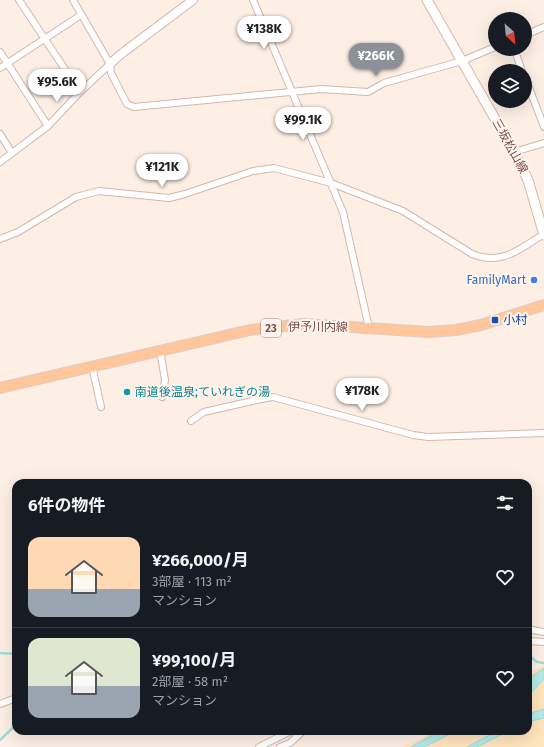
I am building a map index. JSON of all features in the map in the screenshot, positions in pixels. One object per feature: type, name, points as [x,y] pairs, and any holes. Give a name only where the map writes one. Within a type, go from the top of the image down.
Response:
[{"type":"main road","name":"三坂松山線","points":[[427,0],[514,152],[528,180],[544,234]]},
{"type":"main road","name":"伊予川内線","points":[[0,388],[250,330],[303,324],[429,332],[456,330],[481,325],[544,306]]},
{"type":"street","points":[[19,0],[80,92]]},
{"type":"street","points":[[73,0],[110,64],[111,73],[127,104],[134,107],[322,89],[368,92],[384,83],[462,61],[488,50]]},
{"type":"street","points":[[0,162],[48,126],[80,92],[121,54],[193,0]]},
{"type":"street","points":[[253,0],[343,212],[369,328]]},
{"type":"street","points":[[0,68],[81,15]]},
{"type":"street","points":[[532,31],[544,27]]},
{"type":"street","points":[[0,52],[48,126]]},
{"type":"street","points":[[532,95],[544,127]]},
{"type":"street","points":[[0,134],[12,153]]},
{"type":"street","points":[[514,152],[544,143]]},
{"type":"street","points":[[0,239],[18,232],[76,197],[98,191],[169,198],[185,194],[253,170],[274,168],[331,183],[403,211],[472,254],[484,258],[501,258],[510,255],[544,234]]},
{"type":"street","points":[[160,350],[165,380],[162,397]]},
{"type":"street","points":[[92,366],[101,407]]},
{"type":"street","points":[[191,421],[204,412],[261,398],[273,397],[413,435],[428,437],[544,433]]},
{"type":"street","points":[[532,630],[544,632]]},
{"type":"street","points":[[532,641],[544,642]]},
{"type":"street","points":[[0,704],[12,700]]},
{"type":"street","points":[[259,747],[283,735]]},
{"type":"street","points":[[280,747],[290,743],[299,735]]},
{"type":"sand","points":[[544,665],[544,747],[400,747],[428,735],[532,735],[533,671]]},
{"type":"water","points":[[544,668],[544,678],[532,692],[532,676]]},
{"type":"water","points":[[544,709],[544,718],[532,721],[532,713]]},
{"type":"water","points":[[433,735],[448,735],[424,747],[411,747]]},
{"type":"water","points":[[490,735],[500,735],[477,747],[467,747]]},
{"type":"waterway","points":[[0,653],[12,654]]},
{"type":"waterway","points":[[532,658],[537,662],[544,663]]},
{"type":"waterway","points":[[0,740],[12,729]]},
{"type":"place","name":"FamilyMart","points":[[534,280]]},
{"type":"place","name":"小村","points":[[495,320]]},
{"type":"place","name":"南道後温泉;ていれぎの湯","points":[[127,392]]}]
